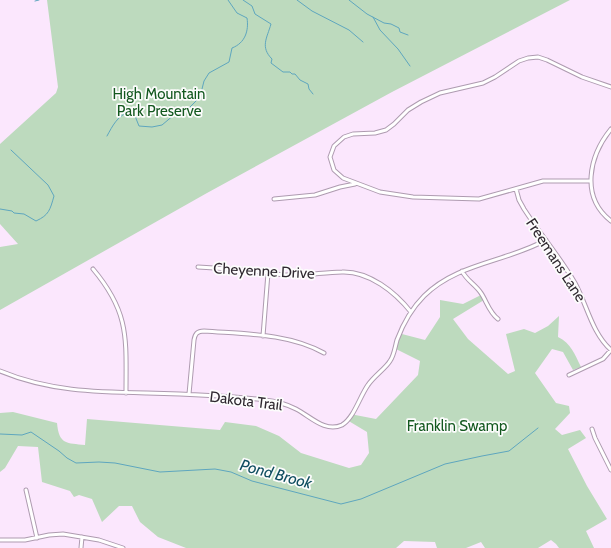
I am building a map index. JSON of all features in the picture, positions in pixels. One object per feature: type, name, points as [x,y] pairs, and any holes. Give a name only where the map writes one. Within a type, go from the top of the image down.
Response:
[{"type":"street","points":[[590,182],[543,181],[479,199],[401,196],[380,192],[355,184],[339,176],[332,166],[331,153],[339,140],[353,134],[375,133],[386,130],[408,110],[421,102],[440,93],[484,83],[523,59],[533,57],[543,58],[582,77],[611,87]]},
{"type":"street","points":[[611,129],[597,152],[592,167],[590,182],[595,202],[603,214],[611,221]]},
{"type":"street","points":[[274,199],[314,196],[340,187],[355,184]]},
{"type":"street","name":"Freemans Lane","points":[[516,189],[519,200],[524,209],[580,292],[599,336],[611,350]]},
{"type":"street","name":"Dakota Trail","points":[[0,371],[23,380],[84,392],[189,394],[274,402],[297,410],[324,426],[333,427],[341,425],[351,417],[368,385],[391,360],[398,338],[411,312],[423,297],[435,286],[462,271],[534,246],[546,240]]},
{"type":"street","name":"Cheyenne Drive","points":[[198,267],[302,276],[338,272],[356,273],[373,280],[389,290],[411,312]]},
{"type":"street","points":[[93,269],[112,294],[122,318],[126,344],[126,393]]},
{"type":"street","points":[[462,271],[467,279],[481,293],[490,310],[498,319]]},
{"type":"street","points":[[263,336],[268,273]]},
{"type":"street","points":[[189,394],[194,340],[198,332],[263,336],[297,342],[311,346],[324,353]]},
{"type":"street","points":[[569,375],[602,359],[611,350]]},
{"type":"street","points":[[592,428],[595,438],[611,470]]},
{"type":"street","points":[[26,490],[37,538]]},
{"type":"street","points":[[0,540],[16,540],[63,534],[107,542],[123,548]]},
{"type":"street","points":[[81,548],[82,537]]},
{"type":"green space","name":"High Mountain Park Preserve","points":[[47,0],[570,0],[392,92],[207,193],[0,310],[0,247],[18,244],[0,224],[0,144],[56,93],[58,87]]},
{"type":"green space","name":"Franklin Swamp","points":[[481,295],[484,300],[453,319],[468,339],[508,374],[515,371],[506,334],[524,329],[535,333],[548,326],[559,316],[558,337],[569,346],[575,354],[581,367],[573,370],[563,352],[552,349],[535,373],[556,403],[569,406],[570,413],[555,429],[562,435],[580,430],[586,438],[568,449],[587,486],[607,519],[586,531],[594,548],[559,548],[551,540],[538,548],[485,548],[481,542],[466,548],[437,548],[435,542],[404,541],[396,548],[186,548],[158,537],[140,522],[132,506],[119,506],[102,522],[92,499],[79,495],[74,497],[70,491],[42,482],[38,447],[18,446],[5,468],[0,472],[0,413],[13,412],[57,423],[60,435],[65,442],[85,445],[87,419],[220,430],[225,422],[256,426],[279,436],[301,453],[349,468],[361,465],[369,453],[367,432],[347,420],[350,414],[376,419],[418,375],[420,361],[394,348],[398,333],[425,340],[440,317],[440,300],[463,304]]},
{"type":"waterway","points":[[35,1],[39,0]]},
{"type":"waterway","points":[[107,136],[118,119],[128,112],[135,116],[139,126],[152,127],[162,125],[181,109],[188,109],[200,97],[204,81],[209,73],[229,62],[232,48],[243,40],[247,32],[247,18],[237,13],[228,0]]},
{"type":"waterway","points":[[243,0],[252,6],[255,14],[271,24],[265,46],[268,55],[272,59],[271,63],[283,72],[295,74],[300,80],[308,84],[309,89],[313,94]]},
{"type":"waterway","points":[[297,0],[312,11],[349,30],[363,42]]},
{"type":"waterway","points":[[349,0],[367,14],[384,23],[391,24],[399,28],[400,32],[408,35]]},
{"type":"waterway","points":[[373,17],[380,30],[398,49],[410,66]]},
{"type":"waterway","points":[[0,209],[24,214],[36,221],[44,217],[48,212],[54,196],[48,185],[11,150]]},
{"type":"waterway","name":"Pond Brook","points":[[0,434],[22,435],[31,432],[76,463],[115,463],[160,472],[215,469],[231,472],[252,481],[341,504],[361,499],[445,464],[509,451],[538,428]]}]
